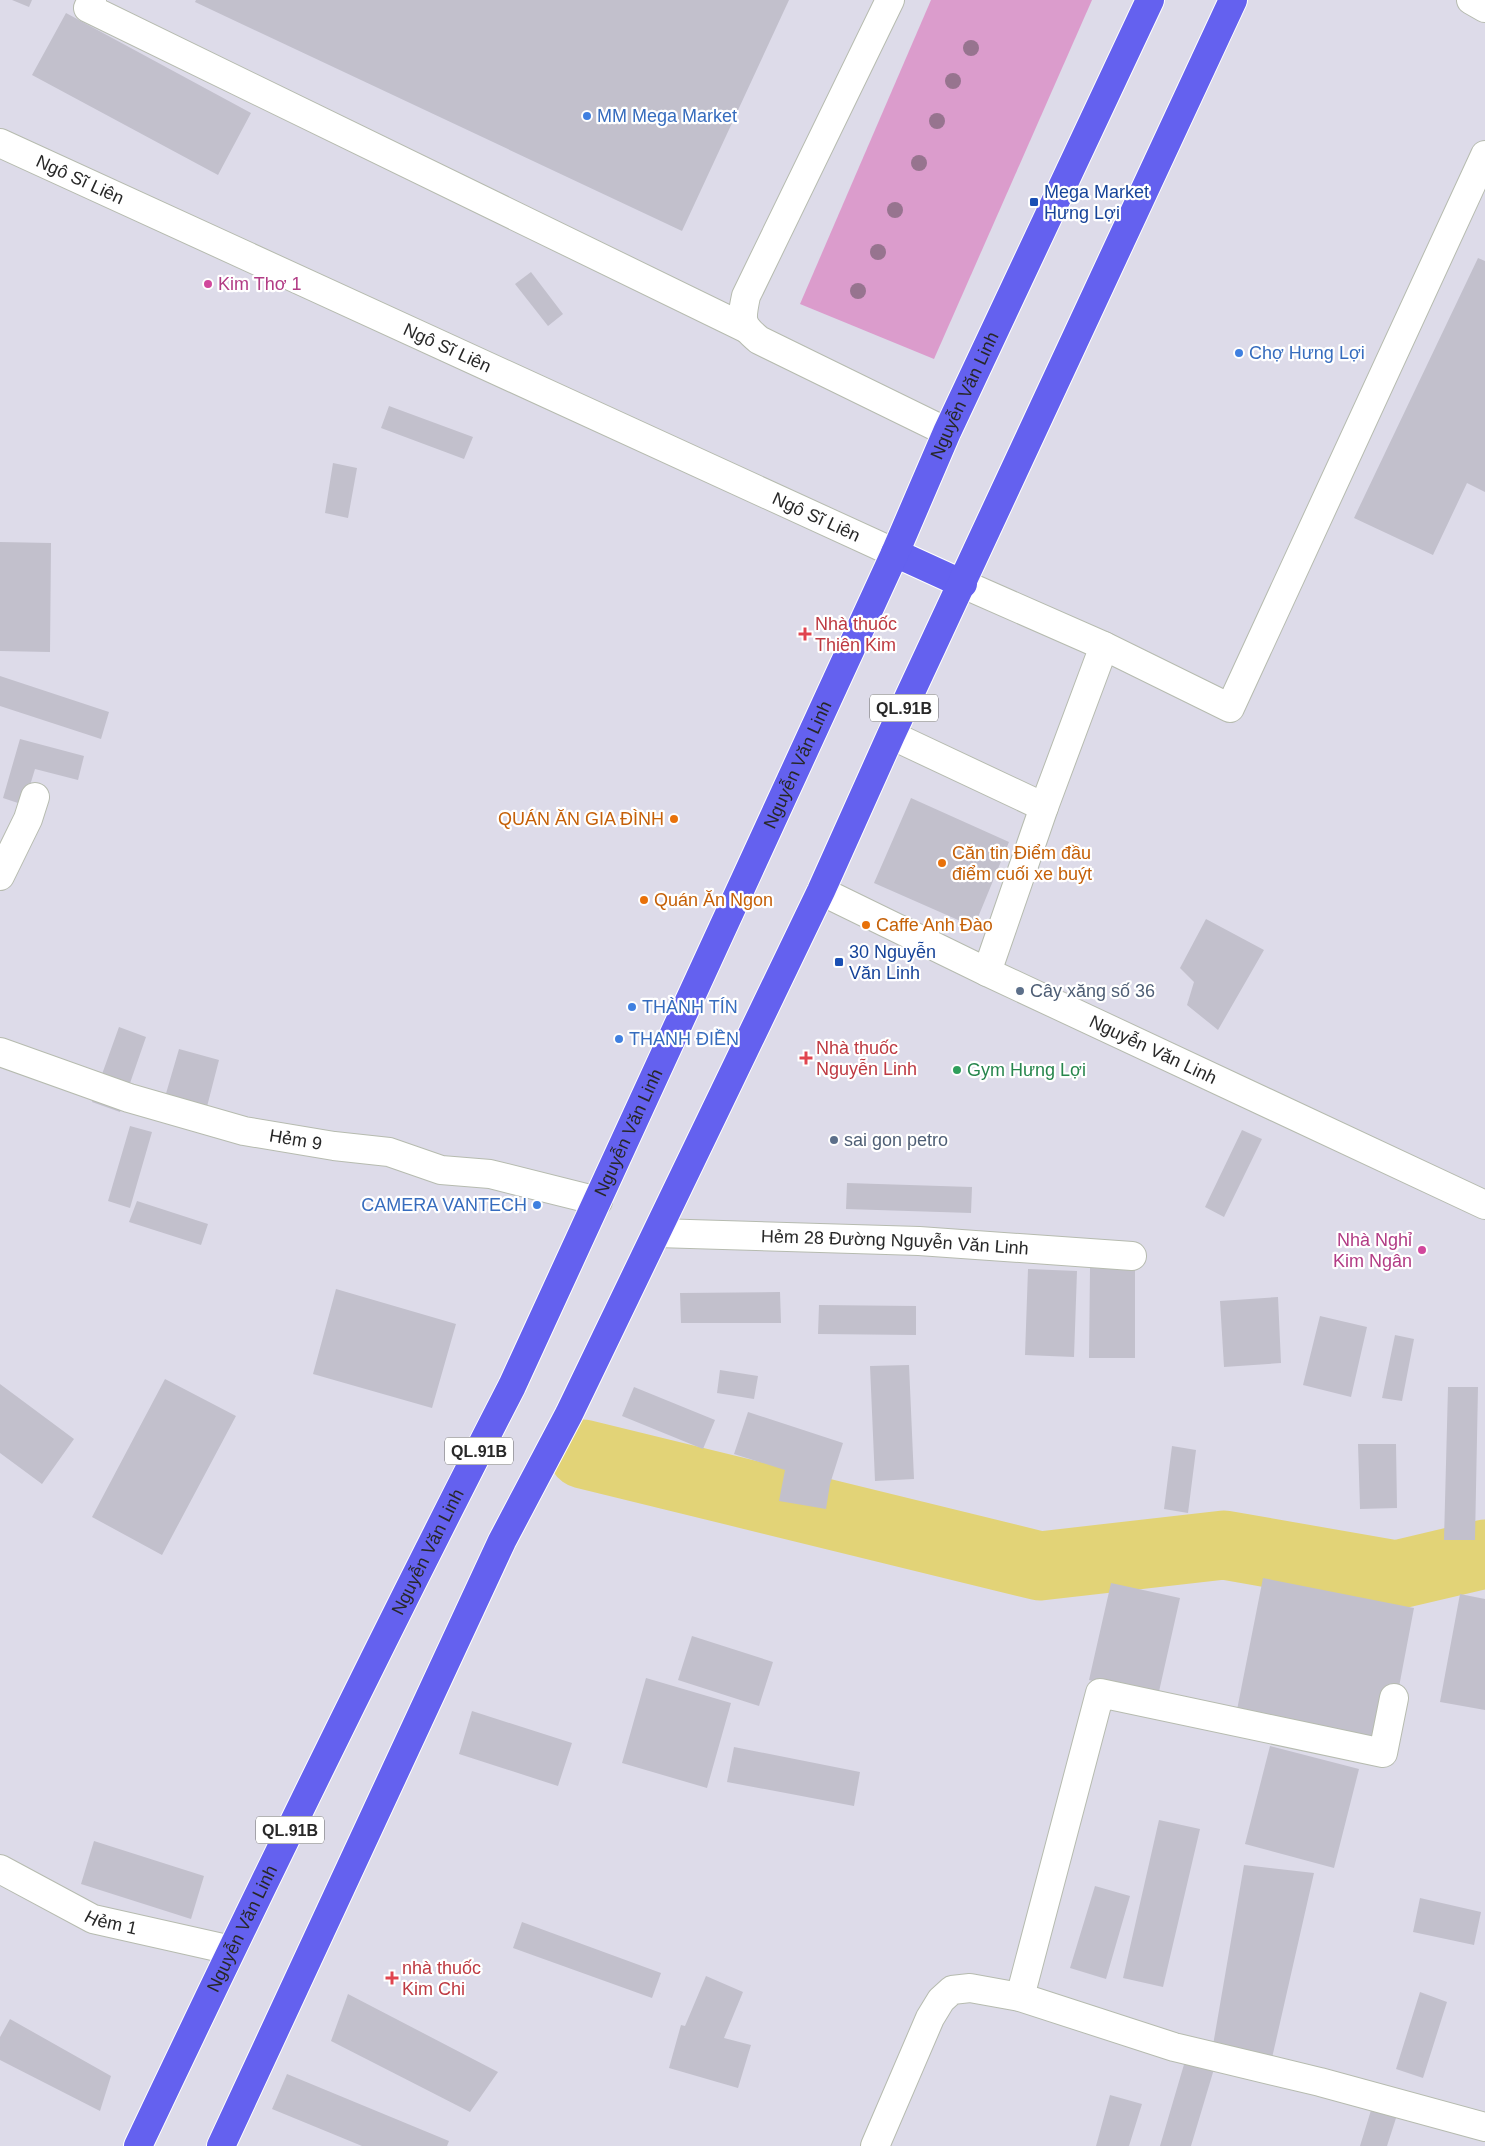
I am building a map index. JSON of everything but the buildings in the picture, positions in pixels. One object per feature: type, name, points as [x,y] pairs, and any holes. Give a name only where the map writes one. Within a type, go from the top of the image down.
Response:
[{"type":"highway","name":"Nguyễn Văn Linh","points":[[138,2146],[231,1950],[445,1516],[512,1386],[895,553],[947,432],[1150,0]]},
{"type":"highway","name":"QL.91B","points":[[221,2146],[502,1541],[569,1414],[821,891],[891,735],[963,584],[1233,0]]},
{"type":"highway","points":[[895,553],[963,584]]},
{"type":"street","points":[[92,0],[88,8],[745,328],[766,344],[947,432]]},
{"type":"street","points":[[745,328],[742,313],[746,296],[890,0]]},
{"type":"street","points":[[1471,0],[1485,8]]},
{"type":"street","name":"Ngô Sĩ Liên","points":[[0,143],[895,553]]},
{"type":"street","points":[[963,584],[1104,646],[1230,708],[1485,155]]},
{"type":"street","points":[[988,972],[1044,807],[1104,646]]},
{"type":"street","points":[[891,735],[1044,807]]},
{"type":"street","points":[[0,876],[28,820],[35,796]]},
{"type":"street","name":"Nguyễn Văn Linh","points":[[821,891],[988,972],[1485,1206]]},
{"type":"street","name":"Hẻm 9","points":[[0,1052],[129,1098],[244,1131],[334,1146],[389,1152],[441,1170],[490,1174],[598,1201]]},
{"type":"street","name":"Hẻm 28 Đường Nguyễn Văn Linh","points":[[656,1234],[919,1241],[1132,1256]]},
{"type":"street","points":[[1020,1997],[1100,1693],[1383,1753],[1394,1698]]},
{"type":"street","name":"Hẻm 1","points":[[0,1869],[93,1919],[231,1950]]},
{"type":"street","points":[[875,2146],[930,2018],[941,2000],[952,1990],[970,1988],[1020,1997],[1174,2046],[1320,2082],[1485,2127]]},
{"type":"shaded area","points":[[931,0],[1092,0],[934,359],[800,304]]},
{"type":"waterway","points":[[583,1454],[1040,1566],[1224,1545],[1396,1575],[1485,1554]]},
{"type":"place","name":"MM Mega Market","points":[[587,116]]},
{"type":"place","name":"Mega Market Hưng Lợi","points":[[1034,202]]},
{"type":"place","name":"Kim Thơ 1","points":[[208,284]]},
{"type":"place","name":"Chợ Hưng Lợi","points":[[1239,353]]},
{"type":"place","name":"Nhà thuốc Thiên Kim","points":[[805,634]]},
{"type":"place","name":"QUÁN ĂN GIA ĐÌNH","points":[[674,819]]},
{"type":"place","name":"Căn tin Điểm đầu điểm cuối xe buýt","points":[[942,863]]},
{"type":"place","name":"Quán Ăn Ngon","points":[[644,900]]},
{"type":"place","name":"Caffe Anh Đào","points":[[866,925]]},
{"type":"place","name":"30 Nguyễn Văn Linh","points":[[839,962]]},
{"type":"place","name":"Cây xăng số 36","points":[[1020,991]]},
{"type":"place","name":"THÀNH TÍN","points":[[632,1007]]},
{"type":"place","name":"THANH ĐIỀN","points":[[619,1039]]},
{"type":"place","name":"Nhà thuốc Nguyễn Linh","points":[[806,1058]]},
{"type":"place","name":"Gym Hưng Lợi","points":[[957,1070]]},
{"type":"place","name":"sai gon petro","points":[[834,1140]]},
{"type":"place","name":"CAMERA VANTECH","points":[[537,1205]]},
{"type":"place","name":"Nhà Nghỉ Kim Ngân","points":[[1422,1250]]},
{"type":"place","name":"nhà thuốc Kim Chi","points":[[392,1978]]}]
